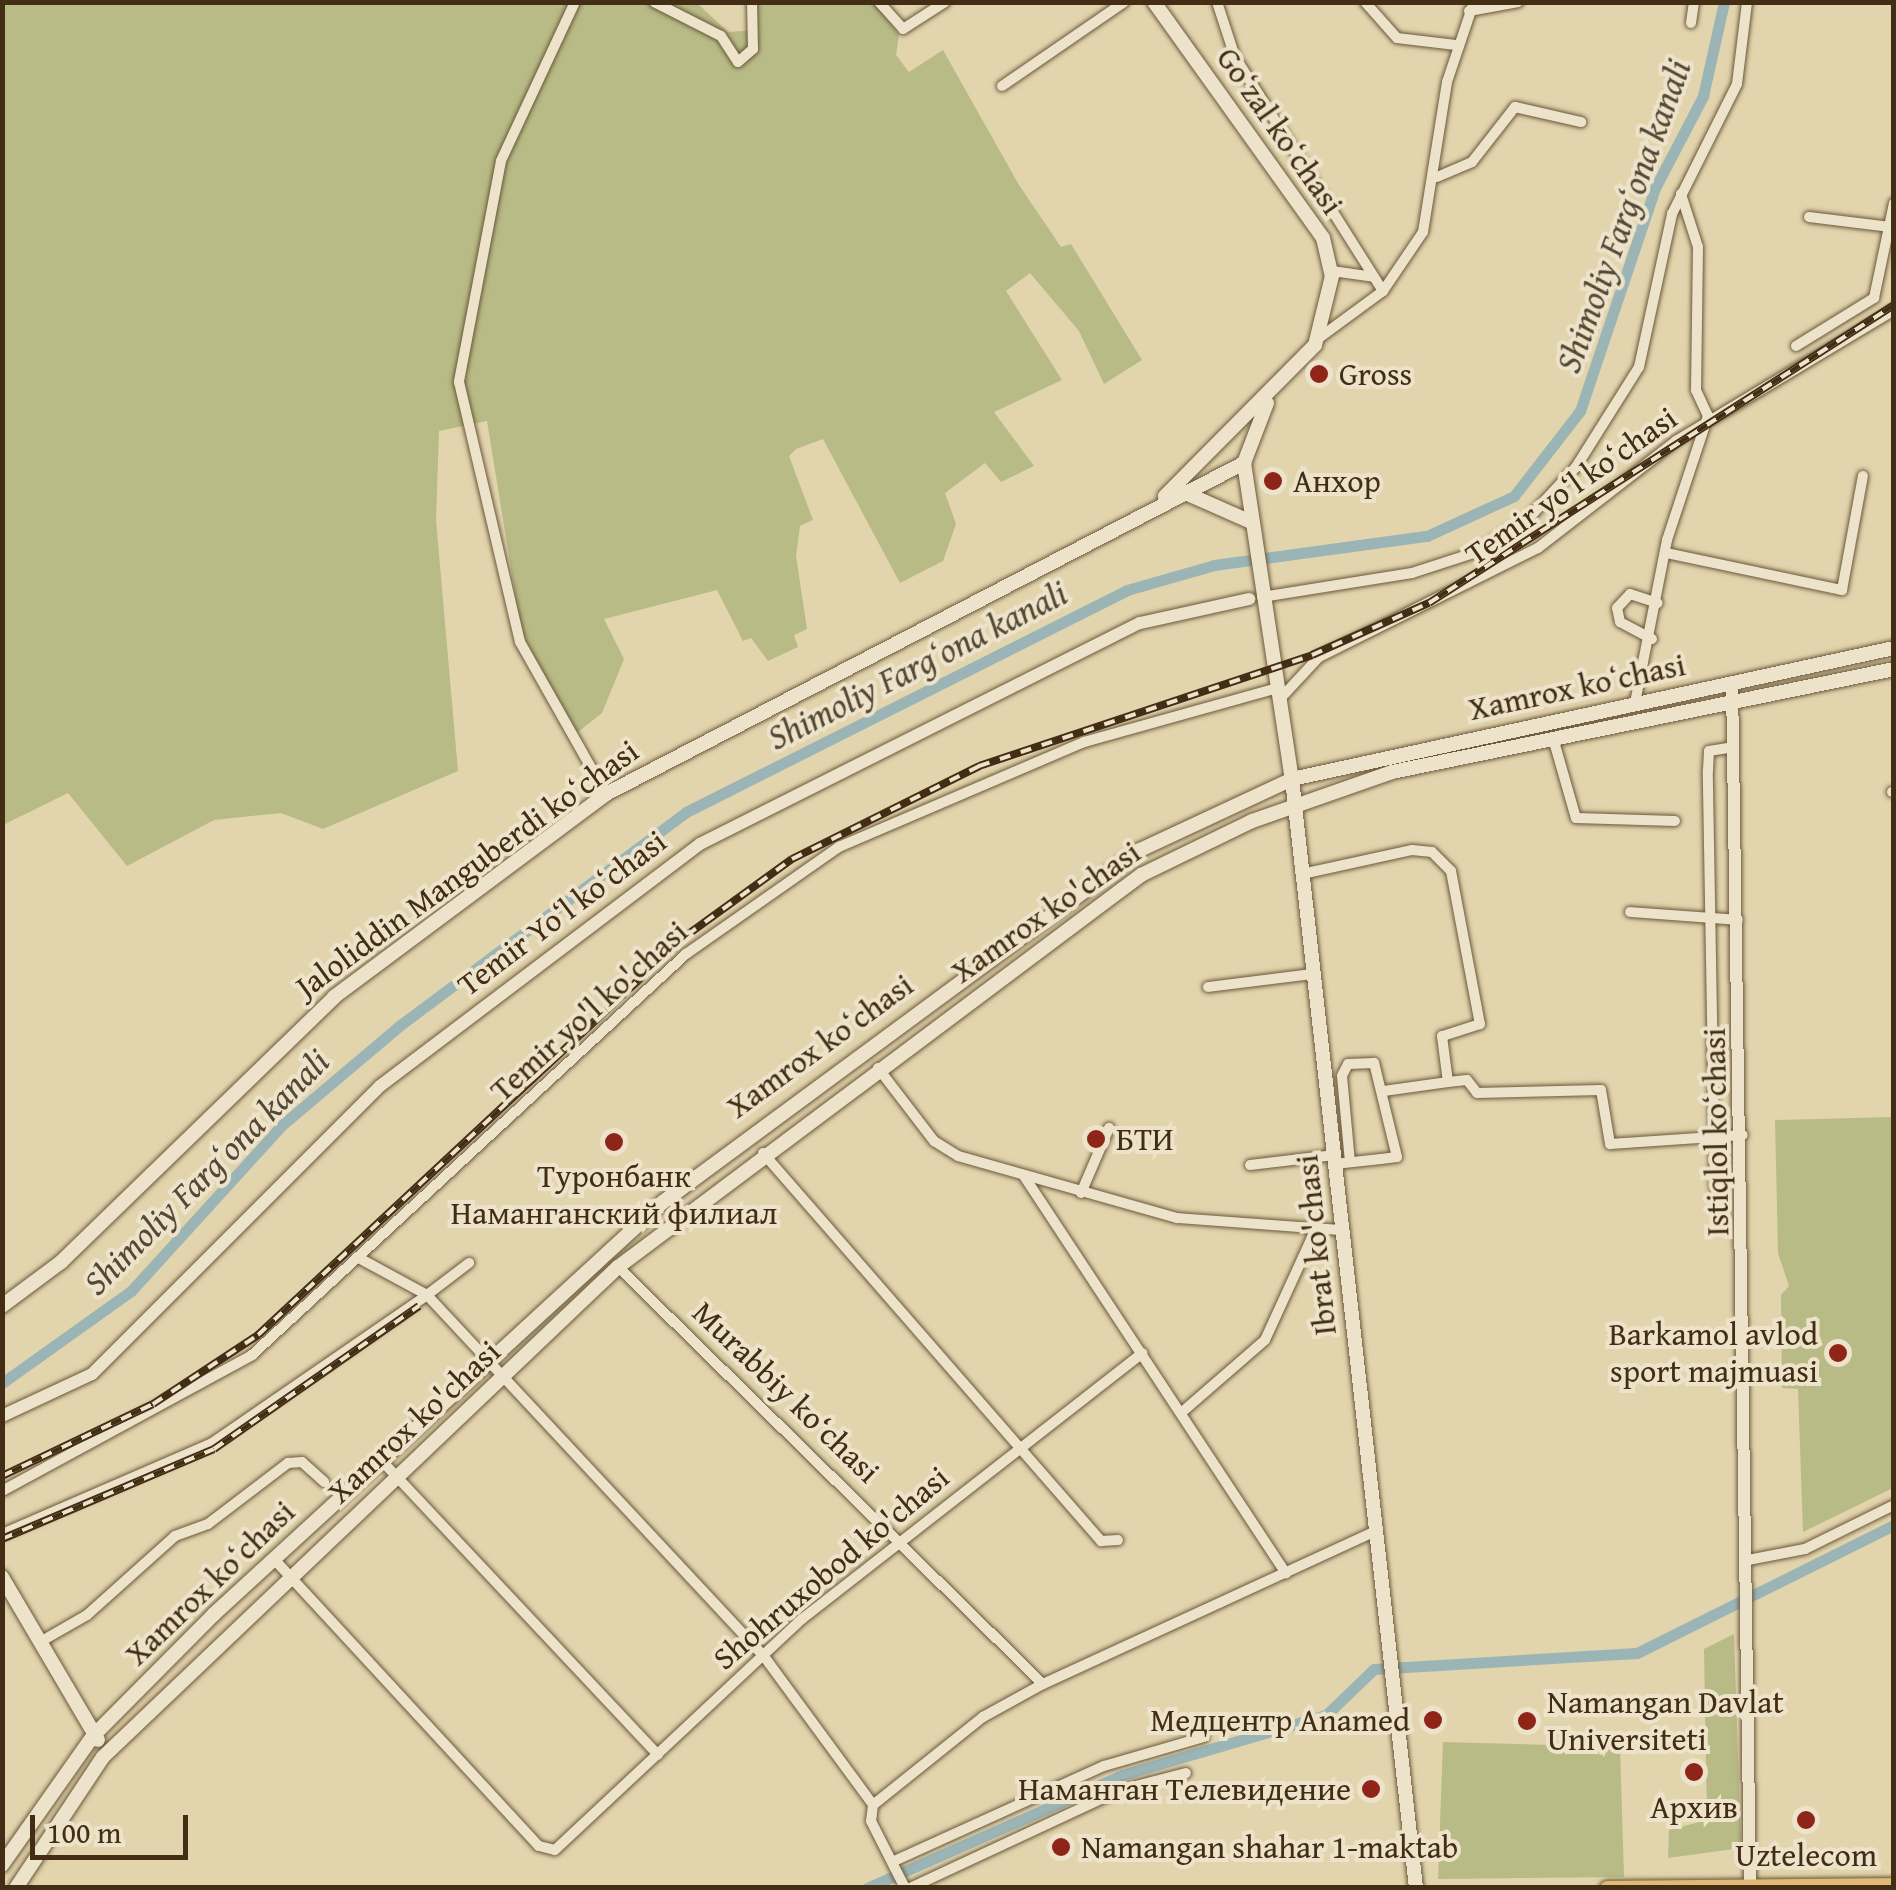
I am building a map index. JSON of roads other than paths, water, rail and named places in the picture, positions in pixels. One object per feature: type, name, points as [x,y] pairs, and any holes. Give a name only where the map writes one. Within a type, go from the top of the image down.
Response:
[{"type":"main road","name":"Goʻzal koʻchasi","points":[[1154,2],[1322,238],[1332,271]]},
{"type":"main road","points":[[1160,500],[1267,403],[1319,338],[1332,271]]},
{"type":"main road","points":[[1244,462],[1267,403]]},
{"type":"main road","name":"Jaloliddin Manguberdi koʻchasi","points":[[2,1306],[61,1262],[334,997],[606,794],[1160,500],[1244,462]]},
{"type":"main road","name":"Ibrat ko'chasi","points":[[1244,462],[1255,598],[1278,694],[1292,780],[1340,1160],[1342,1230],[1416,1888]]},
{"type":"main road","points":[[1183,492],[1252,528]]},
{"type":"main road","name":"Xamrox koʻchasi","points":[[2,1865],[93,1736],[273,1558],[496,1360],[663,1202],[830,1072],[1140,850],[1292,780],[1894,648]]},
{"type":"main road","name":"Xamrox ko'chasi","points":[[16,1888],[108,1751],[289,1575],[618,1267],[763,1152],[1141,875],[1294,803],[1553,738],[1894,669]]},
{"type":"main road","points":[[2,1577],[93,1736],[108,1751]]},
{"type":"main road","points":[[1607,1888],[1894,1885]]},
{"type":"street","points":[[576,2],[501,161],[458,382],[520,642],[606,794]]},
{"type":"street","points":[[654,2],[721,36],[738,62],[754,48],[752,2]]},
{"type":"street","points":[[880,2],[903,29],[945,2]]},
{"type":"street","points":[[1002,86],[1124,2]]},
{"type":"street","points":[[1217,2],[1236,57],[1383,291]]},
{"type":"street","points":[[1365,2],[1398,38],[1456,46]]},
{"type":"street","points":[[1319,338],[1383,291],[1423,232],[1437,177],[1456,46],[1472,7],[1518,2]]},
{"type":"street","points":[[1691,23],[1694,2]]},
{"type":"street","points":[[1255,598],[1434,568],[1477,552],[1547,502],[1639,367],[1681,194],[1736,84],[1747,2]]},
{"type":"street","points":[[1437,177],[1472,162],[1515,107],[1581,122]]},
{"type":"street","points":[[1635,703],[1652,639],[1666,552],[1707,419],[1696,390],[1698,246],[1681,194]]},
{"type":"street","points":[[1796,346],[1874,298],[1894,203]]},
{"type":"street","points":[[1809,216],[1890,227]]},
{"type":"street","points":[[1332,271],[1374,278]]},
{"type":"street","name":"Temir yoʻl koʻchasi","points":[[1278,694],[1319,657],[1538,548],[1707,419],[1894,310]]},
{"type":"street","points":[[1666,552],[1842,590],[1863,476]]},
{"type":"street","points":[[1652,639],[1620,622],[1617,608],[1630,594],[1658,602]]},
{"type":"street","name":"Temir Yoʻl koʻchasi","points":[[2,1416],[92,1374],[380,1086],[700,844],[817,777],[1140,624],[1255,598]]},
{"type":"street","name":"Istiqlol koʻchasi","points":[[1732,682],[1744,1134],[1750,1886]]},
{"type":"street","name":"Temir yo'l ko'chasi","points":[[2,1490],[228,1372],[672,967],[839,847],[1084,742],[1278,694]]},
{"type":"street","points":[[1553,738],[1576,818],[1675,821]]},
{"type":"street","points":[[1715,1188],[1710,750],[1734,747]]},
{"type":"street","points":[[1708,812],[1735,810]]},
{"type":"street","points":[[1302,874],[1412,850],[1446,860],[1480,1021],[1442,1036],[1448,1082]]},
{"type":"street","points":[[1630,912],[1738,920]]},
{"type":"street","points":[[1208,988],[1314,974]]},
{"type":"street","points":[[1250,1165],[1397,1157],[1384,1091],[1374,1063],[1344,1070],[1340,1160]]},
{"type":"street","points":[[877,1067],[942,1148],[1081,1193],[1177,1218],[1314,1231],[1342,1230]]},
{"type":"street","points":[[830,1072],[844,1092]]},
{"type":"street","points":[[1384,1091],[1467,1080],[1478,1093],[1601,1090],[1610,1144],[1714,1142],[1744,1134]]},
{"type":"street","points":[[1081,1193],[1109,1128]]},
{"type":"street","points":[[763,1152],[1101,1541],[1118,1540]]},
{"type":"street","points":[[1024,1175],[1286,1573]]},
{"type":"street","points":[[1181,1412],[1265,1340],[1314,1231]]},
{"type":"street","points":[[357,1257],[427,1296],[496,1360],[498,1382],[763,1654],[873,1806],[893,1864],[906,1886],[1120,1790],[1186,1773]]},
{"type":"street","points":[[4,1530],[212,1443],[470,1264]]},
{"type":"street","name":"Murabbiy ko‘chasi","points":[[618,1267],[901,1536],[1043,1684]]},
{"type":"street","name":"Shohruxobod ko'chasi","points":[[289,1575],[539,1846],[568,1839],[763,1654],[901,1536],[1142,1353]]},
{"type":"street","points":[[382,1461],[658,1755]]},
{"type":"street","points":[[40,1642],[288,1463],[302,1462],[324,1482]]},
{"type":"street","points":[[1748,1560],[1800,1550],[1894,1505]]},
{"type":"street","points":[[873,1806],[983,1718],[1043,1684],[1376,1531]]},
{"type":"street","points":[[273,1558],[289,1575]]},
{"type":"street","points":[[893,1864],[1104,1766],[1204,1736]]},
{"type":"waterway","name":"Shimoliy Fargʻona kanali","points":[[2,1383],[131,1291],[282,1125],[399,1026],[686,812],[1127,590],[1214,565],[1427,536],[1514,496],[1580,411],[1655,188],[1703,96],[1724,2]]},
{"type":"waterway","points":[[867,1888],[1122,1775],[1326,1715],[1374,1669],[1637,1653],[1894,1525]]},
{"type":"railway","points":[[2,1476],[153,1404],[258,1335],[687,935],[792,859],[979,766],[1312,655],[1429,603],[1894,305]]},
{"type":"railway","points":[[2,1539],[214,1449],[419,1306]]},
{"type":"place","name":"Gross","points":[[1319,374]]},
{"type":"place","name":"Анхор","points":[[1273,481]]},
{"type":"place","name":"БТИ","points":[[1096,1139]]},
{"type":"place","name":"Туронбанк Наманганский филиал","points":[[614,1142]]},
{"type":"place","name":"Barkamol avlod sport majmuasi","points":[[1838,1353]]},
{"type":"place","name":"Медцентр Anamed","points":[[1433,1720]]},
{"type":"place","name":"Namangan Davlat Universiteti","points":[[1527,1721]]},
{"type":"place","name":"Архив","points":[[1694,1772]]},
{"type":"place","name":"Наманган Телевидение","points":[[1371,1789]]},
{"type":"place","name":"Uztelecom","points":[[1806,1820]]},
{"type":"place","name":"Namangan shahar 1-maktab","points":[[1061,1847]]}]
